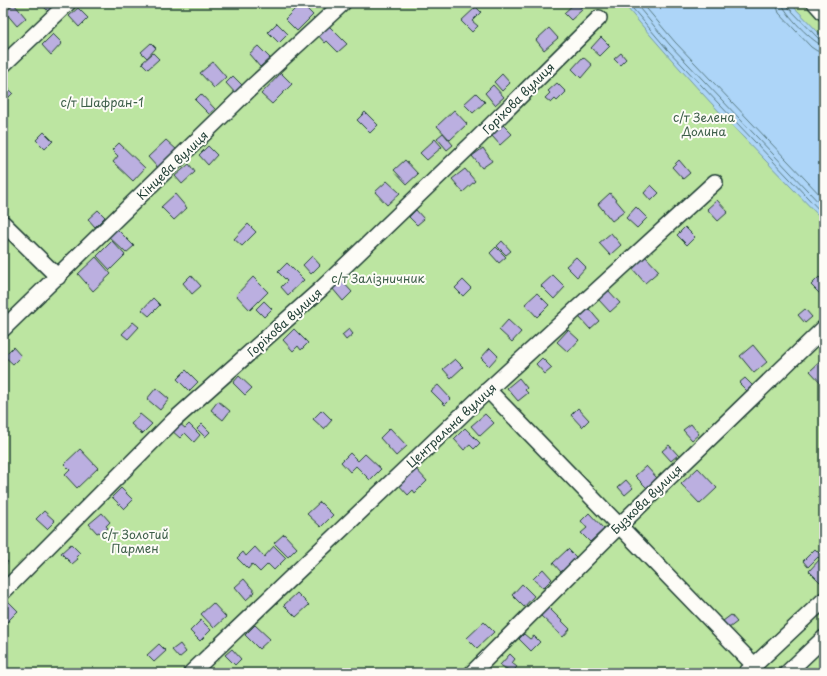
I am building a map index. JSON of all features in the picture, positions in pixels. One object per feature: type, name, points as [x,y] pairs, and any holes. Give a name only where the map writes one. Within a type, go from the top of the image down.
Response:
[{"type":"street","points":[[3,65],[68,3]]},
{"type":"street","name":"Кінцева вулиця","points":[[3,329],[255,84],[343,3]]},
{"type":"street","points":[[815,3],[824,12]]},
{"type":"street","name":"Горіхова вулиця","points":[[3,592],[173,421],[320,290],[476,140],[599,18]]},
{"type":"street","name":"Центральна вулиця","points":[[191,673],[488,390],[714,182]]},
{"type":"street","points":[[3,223],[58,277]]},
{"type":"street","name":"Бузкова вулиця","points":[[472,673],[619,526],[824,328]]},
{"type":"street","points":[[488,390],[619,526],[750,669],[824,600]]},
{"type":"street","points":[[787,673],[824,638]]},
{"type":"green space","points":[[3,3],[824,3],[824,628],[777,673],[3,673]]},
{"type":"green space","points":[[824,629],[824,673],[778,673]]},
{"type":"water","points":[[623,3],[790,3],[824,38],[824,221],[696,87]]},
{"type":"building","points":[[40,3],[53,3],[54,5],[48,11]]},
{"type":"building","points":[[301,3],[313,15],[297,31],[285,19]]},
{"type":"building","points":[[575,3],[583,9],[571,20],[564,13]]},
{"type":"building","points":[[14,4],[26,18],[17,26],[5,12]]},
{"type":"building","points":[[476,7],[481,12],[472,21],[478,26],[472,32],[461,21]]},
{"type":"building","points":[[78,8],[88,18],[79,27],[69,16]]},
{"type":"building","points":[[277,23],[288,34],[279,43],[268,32]]},
{"type":"building","points":[[327,24],[347,44],[338,52],[327,41],[325,43],[317,34]]},
{"type":"building","points":[[549,28],[558,38],[544,50],[536,40]]},
{"type":"building","points":[[53,34],[62,43],[51,55],[42,45]]},
{"type":"building","points":[[601,37],[610,46],[600,56],[591,48]]},
{"type":"building","points":[[151,43],[156,48],[147,58],[141,52]]},
{"type":"building","points":[[258,46],[270,58],[260,67],[249,54]]},
{"type":"building","points":[[153,53],[159,59],[148,69],[142,63]]},
{"type":"building","points":[[621,53],[626,59],[620,65],[614,59]]},
{"type":"building","points":[[583,57],[592,65],[581,78],[572,69]]},
{"type":"building","points":[[213,62],[226,77],[214,88],[200,73]]},
{"type":"building","points":[[281,73],[292,84],[272,104],[261,94]]},
{"type":"building","points":[[502,74],[510,83],[502,91],[494,82]]},
{"type":"building","points":[[233,76],[246,89],[238,96],[226,83]]},
{"type":"building","points":[[3,83],[13,93],[3,103]]},
{"type":"building","points":[[557,83],[566,92],[557,101],[555,99],[551,103],[545,98],[550,93],[548,91]]},
{"type":"building","points":[[493,85],[504,97],[495,105],[485,93]]},
{"type":"building","points":[[476,93],[485,102],[473,113],[464,104]]},
{"type":"building","points":[[201,94],[215,109],[209,114],[195,100]]},
{"type":"building","points":[[454,110],[467,124],[450,140],[437,126]]},
{"type":"building","points":[[365,112],[378,125],[370,133],[357,120]]},
{"type":"building","points":[[503,125],[512,134],[500,145],[492,136]]},
{"type":"building","points":[[44,132],[53,141],[45,149],[36,140]]},
{"type":"building","points":[[443,133],[453,145],[447,150],[437,138]]},
{"type":"building","points":[[435,139],[442,147],[427,160],[420,153]]},
{"type":"building","points":[[166,140],[177,150],[158,168],[148,157]]},
{"type":"building","points":[[119,143],[145,168],[133,181],[113,162],[118,156],[112,150]]},
{"type":"building","points":[[208,146],[217,155],[208,165],[199,155]]},
{"type":"building","points":[[483,148],[492,161],[482,168],[472,156]]},
{"type":"building","points":[[405,160],[418,174],[407,184],[394,170]]},
{"type":"building","points":[[679,160],[690,173],[683,179],[672,167]]},
{"type":"building","points":[[189,164],[195,172],[182,184],[175,176]]},
{"type":"building","points":[[465,169],[475,181],[463,192],[452,179]]},
{"type":"building","points":[[387,181],[400,193],[387,205],[375,192]]},
{"type":"building","points":[[651,185],[659,193],[651,201],[644,193]]},
{"type":"building","points":[[610,193],[625,211],[612,221],[598,204]]},
{"type":"building","points":[[175,194],[187,208],[174,220],[161,207]]},
{"type":"building","points":[[717,200],[728,212],[718,221],[707,209]]},
{"type":"building","points":[[636,207],[647,218],[637,228],[626,218]]},
{"type":"building","points":[[98,210],[105,217],[95,227],[88,219]]},
{"type":"building","points":[[416,210],[424,219],[417,225],[409,217]]},
{"type":"building","points":[[248,224],[256,232],[242,246],[234,239]]},
{"type":"building","points":[[685,227],[695,237],[687,245],[677,235]]},
{"type":"building","points":[[116,228],[134,246],[126,253],[108,236]]},
{"type":"building","points":[[611,233],[621,245],[610,255],[599,243]]},
{"type":"building","points":[[112,241],[125,255],[110,270],[97,256]]},
{"type":"building","points":[[502,241],[511,251],[506,255],[497,246]]},
{"type":"building","points":[[496,247],[506,257],[499,263],[490,253]]},
{"type":"building","points":[[312,256],[320,265],[311,274],[303,265]]},
{"type":"building","points":[[645,256],[659,271],[645,283],[632,268]]},
{"type":"building","points":[[96,257],[111,274],[93,291],[78,274]]},
{"type":"building","points":[[576,257],[586,267],[577,277],[566,266]]},
{"type":"building","points":[[287,263],[304,280],[288,295],[281,287],[287,281],[278,272]]},
{"type":"building","points":[[191,275],[201,286],[192,294],[183,283]]},
{"type":"building","points":[[553,275],[565,287],[554,299],[541,286]]},
{"type":"building","points":[[253,277],[268,292],[250,310],[236,295]]},
{"type":"building","points":[[819,277],[824,282],[824,298],[811,285]]},
{"type":"building","points":[[341,280],[352,292],[343,301],[332,288]]},
{"type":"building","points":[[463,280],[471,288],[463,296],[455,288]]},
{"type":"building","points":[[608,290],[620,303],[610,312],[598,299]]},
{"type":"building","points":[[537,293],[549,305],[537,317],[525,304]]},
{"type":"building","points":[[153,298],[160,305],[149,316],[142,310]]},
{"type":"building","points":[[264,301],[272,309],[264,317],[256,309]]},
{"type":"building","points":[[589,309],[599,321],[590,329],[579,317]]},
{"type":"building","points":[[805,309],[812,317],[805,323],[798,315]]},
{"type":"building","points":[[508,320],[521,332],[512,342],[499,330]]},
{"type":"building","points":[[133,322],[139,327],[128,339],[122,334]]},
{"type":"building","points":[[294,329],[308,343],[301,350],[298,346],[293,351],[283,340]]},
{"type":"building","points":[[349,329],[353,334],[346,340],[342,335]]},
{"type":"building","points":[[568,330],[579,340],[568,352],[557,342]]},
{"type":"building","points":[[753,345],[767,362],[754,373],[740,356]]},
{"type":"building","points":[[13,347],[21,356],[13,364],[4,356]]},
{"type":"building","points":[[490,348],[498,356],[489,366],[481,358]]},
{"type":"building","points":[[542,358],[552,368],[545,374],[536,364]]},
{"type":"building","points":[[824,358],[824,382],[822,384],[810,371]]},
{"type":"building","points":[[455,359],[463,367],[451,378],[443,369]]},
{"type":"building","points":[[186,370],[198,382],[189,391],[177,379]]},
{"type":"building","points":[[239,376],[252,388],[245,395],[233,383]]},
{"type":"building","points":[[519,378],[527,388],[525,390],[528,393],[518,401],[507,388]]},
{"type":"building","points":[[745,378],[753,386],[747,391],[739,383]]},
{"type":"building","points":[[438,385],[451,399],[445,405],[431,391]]},
{"type":"building","points":[[156,388],[169,399],[160,410],[147,399]]},
{"type":"building","points":[[218,401],[230,411],[223,420],[211,410]]},
{"type":"building","points":[[578,408],[589,420],[582,427],[571,415]]},
{"type":"building","points":[[322,410],[332,420],[324,429],[313,419]]},
{"type":"building","points":[[140,414],[152,424],[142,434],[131,424]]},
{"type":"building","points":[[485,414],[494,423],[480,436],[471,426]]},
{"type":"building","points":[[179,423],[185,428],[189,424],[200,435],[194,442],[185,433],[180,438],[171,430]]},
{"type":"building","points":[[202,424],[210,432],[205,437],[197,429]]},
{"type":"building","points":[[691,424],[699,434],[692,440],[683,430]]},
{"type":"building","points":[[390,428],[407,446],[396,456],[380,438]]},
{"type":"building","points":[[465,428],[480,443],[474,449],[470,445],[464,450],[454,439]]},
{"type":"building","points":[[669,445],[678,455],[671,461],[662,451]]},
{"type":"building","points":[[80,449],[98,468],[77,488],[65,475],[70,470],[64,464]]},
{"type":"building","points":[[350,453],[358,461],[365,454],[381,469],[370,480],[356,466],[350,472],[341,462]]},
{"type":"building","points":[[646,466],[657,478],[647,488],[635,476]]},
{"type":"building","points":[[698,468],[717,488],[700,504],[681,484]]},
{"type":"building","points":[[416,469],[427,481],[415,493],[413,490],[408,495],[397,483],[404,477],[406,479]]},
{"type":"building","points":[[626,480],[633,488],[625,495],[618,487]]},
{"type":"building","points":[[121,488],[133,500],[124,509],[112,497]]},
{"type":"building","points":[[320,502],[333,515],[321,527],[307,514]]},
{"type":"building","points":[[44,511],[55,521],[47,529],[36,519]]},
{"type":"building","points":[[102,513],[110,522],[106,526],[108,528],[101,534],[99,532],[97,533],[89,524]]},
{"type":"building","points":[[589,513],[604,529],[590,542],[581,533],[587,528],[581,521]]},
{"type":"building","points":[[284,534],[297,548],[288,557],[274,543]]},
{"type":"building","points":[[71,544],[80,553],[76,557],[78,559],[72,564],[61,553]]},
{"type":"building","points":[[274,546],[286,558],[274,570],[268,564],[260,572],[252,564],[248,569],[237,558],[243,552],[246,556],[255,547],[264,557]]},
{"type":"building","points":[[568,549],[576,557],[561,572],[553,563]]},
{"type":"building","points":[[815,549],[824,558],[824,583],[822,581],[820,582],[809,571],[820,559],[818,557],[808,567],[803,561]]},
{"type":"building","points":[[3,558],[8,562],[3,568]]},
{"type":"building","points":[[543,569],[552,579],[543,588],[533,579]]},
{"type":"building","points":[[244,579],[255,592],[246,600],[235,587]]},
{"type":"building","points":[[522,584],[534,596],[524,607],[512,595]]},
{"type":"building","points":[[297,593],[309,605],[296,617],[284,605]]},
{"type":"building","points":[[8,601],[18,611],[4,625],[3,606]]},
{"type":"building","points":[[213,603],[226,617],[214,628],[201,614]]},
{"type":"building","points":[[548,607],[570,629],[563,637],[540,615]]},
{"type":"building","points":[[731,615],[737,622],[729,628],[723,621]]},
{"type":"building","points":[[201,620],[211,630],[200,641],[190,631]]},
{"type":"building","points":[[484,622],[494,632],[477,648],[467,638]]},
{"type":"building","points":[[255,625],[270,639],[259,649],[245,635]]},
{"type":"building","points":[[524,634],[530,639],[534,636],[540,642],[531,651],[519,639]]},
{"type":"building","points":[[159,644],[166,651],[154,662],[147,655]]},
{"type":"building","points":[[180,644],[186,652],[179,658],[172,650]]},
{"type":"building","points":[[232,649],[241,659],[235,665],[225,655]]},
{"type":"building","points":[[510,654],[515,659],[512,663],[517,667],[512,672],[500,665]]},
{"type":"building","points":[[824,660],[824,668],[820,664]]},
{"type":"building","points":[[430,668],[435,673],[425,673]]},
{"type":"park label","name":"с/т Шафран-1","points":[[102,102]]},
{"type":"park label","name":"с/т Зелена Долина","points":[[704,124]]},
{"type":"park label","name":"с/т Залізничник","points":[[378,278]]},
{"type":"park label","name":"с/т Золотий Пармен","points":[[135,541]]}]
